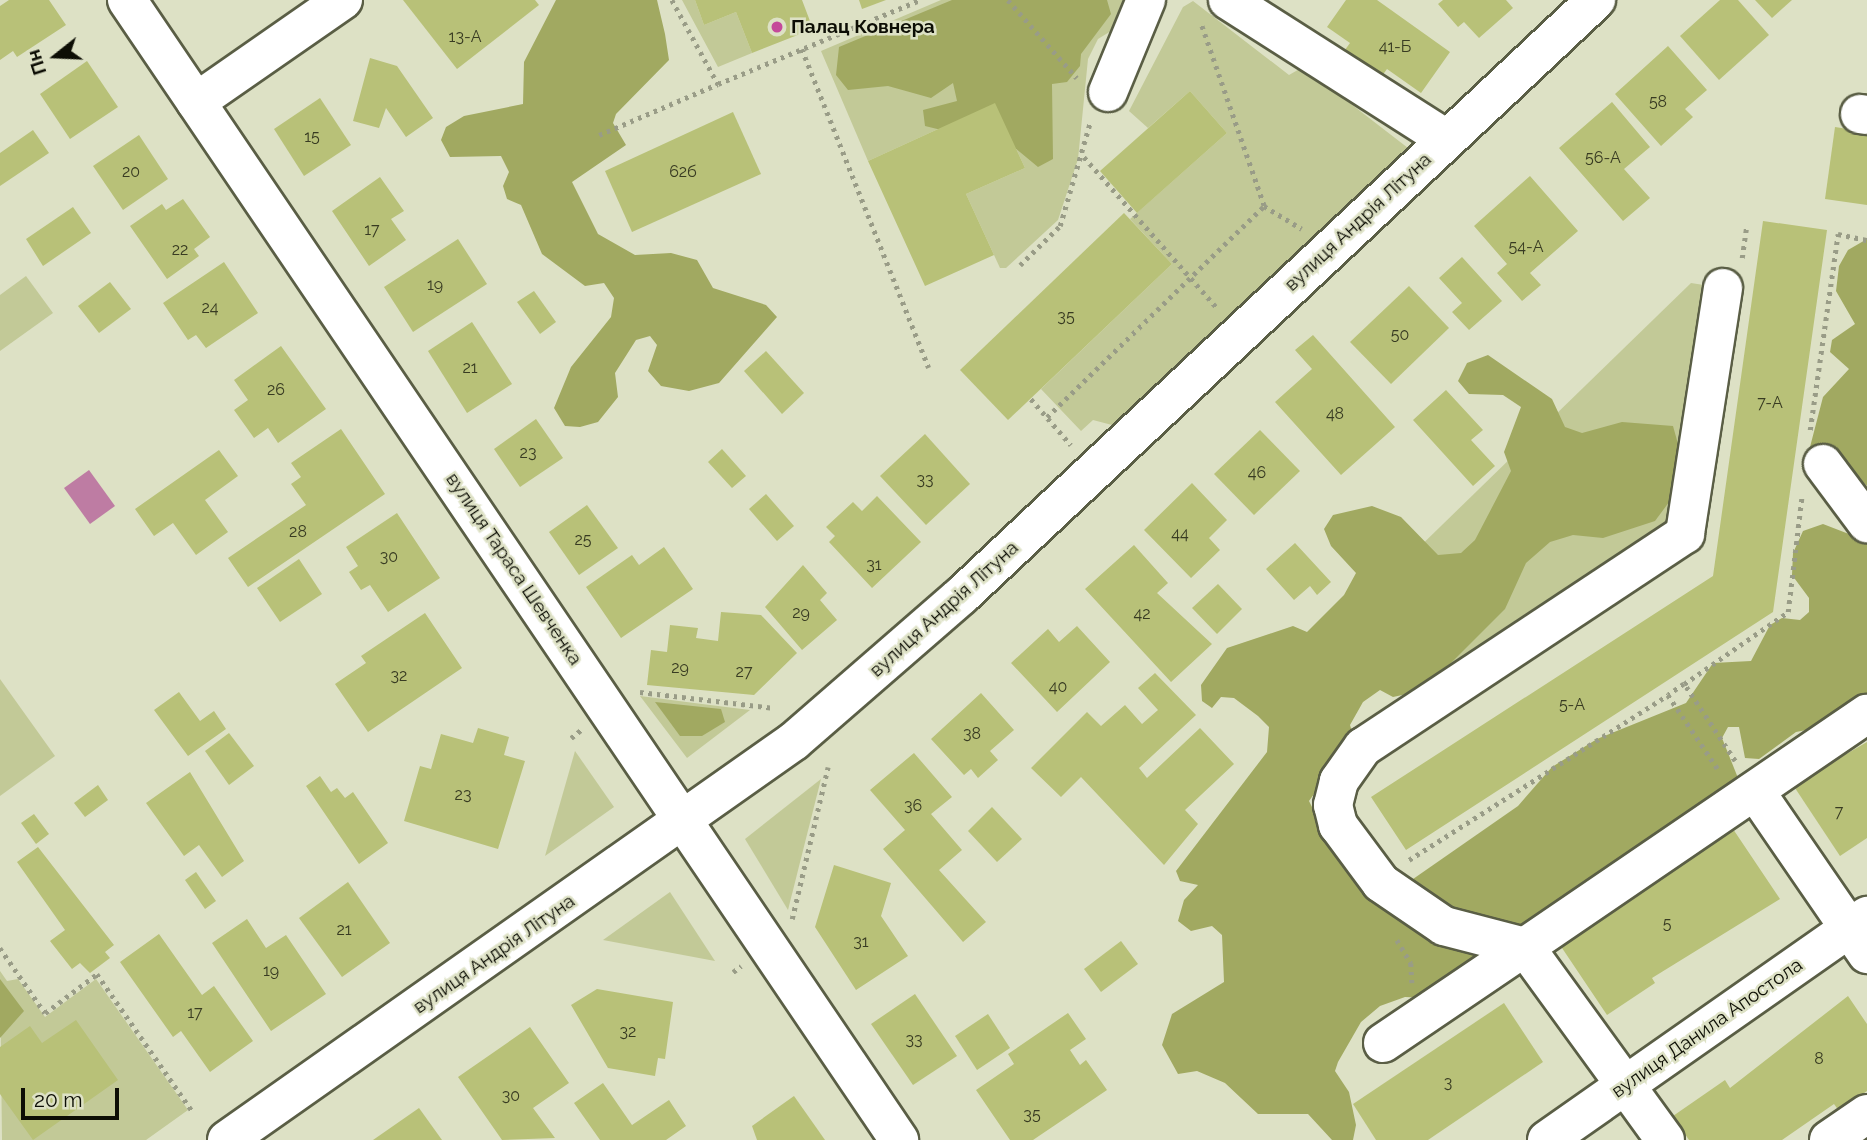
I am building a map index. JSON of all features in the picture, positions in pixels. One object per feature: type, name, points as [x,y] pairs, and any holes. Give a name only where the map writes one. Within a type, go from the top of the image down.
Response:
[{"type":"street","name":"вулиця Тараса Шевченка","points":[[127,0],[899,1140]]},
{"type":"street","points":[[196,102],[344,0]]},
{"type":"street","points":[[1093,98],[1146,0]]},
{"type":"street","name":"вулиця Андрія Літуна","points":[[228,1140],[685,821],[886,664],[1596,0]]},
{"type":"street","points":[[1213,7],[1446,139]]},
{"type":"street","points":[[1664,1140],[1525,947],[1444,926],[1381,883],[1338,825],[1333,805],[1339,781],[1363,747],[1685,534],[1723,288]]},
{"type":"street","points":[[1812,466],[1867,523]]},
{"type":"street","points":[[1383,1043],[1867,714]]},
{"type":"street","points":[[1755,791],[1861,933]]},
{"type":"street","name":"вулиця Данила Апостола","points":[[1547,1140],[1625,1084],[1861,933]]},
{"type":"street","points":[[1829,1140],[1867,1114]]},
{"type":"path","points":[[673,0],[718,84]]},
{"type":"path","points":[[599,135],[920,0]]},
{"type":"path","points":[[1008,0],[1093,98],[1084,157],[1060,226],[1020,264]]},
{"type":"path","points":[[1213,7],[1264,206],[1304,230]]},
{"type":"path","points":[[802,49],[929,368]]},
{"type":"path","points":[[1084,157],[1219,310]]},
{"type":"path","points":[[1047,418],[1264,206]]},
{"type":"path","points":[[1755,791],[1684,684],[1788,612],[1812,466],[1838,234],[1867,240]]},
{"type":"path","points":[[1031,399],[1072,446]]},
{"type":"path","points":[[571,738],[632,691],[774,708]]},
{"type":"path","points":[[790,931],[828,767]]},
{"type":"path","points":[[0,948],[45,1013],[97,974],[192,1112]]},
{"type":"green space","points":[[556,0],[657,0],[665,34],[669,60],[616,114],[613,123],[626,145],[572,182],[598,234],[635,255],[671,253],[697,260],[713,288],[766,305],[777,317],[719,383],[689,391],[661,386],[648,371],[657,345],[650,336],[636,340],[615,373],[618,397],[598,422],[580,427],[565,426],[554,408],[571,367],[611,317],[614,298],[604,283],[585,286],[542,254],[521,205],[507,199],[503,186],[509,172],[501,156],[450,157],[441,140],[446,127],[464,116],[523,104],[524,62]]},
{"type":"green space","points":[[682,0],[695,0],[704,25],[736,12],[752,53],[718,67]]},
{"type":"green space","points":[[941,0],[1133,0],[1124,23],[1098,39],[1088,59],[1078,159],[1058,220],[1006,268],[1000,268],[966,194],[1025,168],[995,103],[868,161],[821,51]]},
{"type":"green space","points":[[952,0],[1107,0],[1111,14],[1081,54],[1080,66],[1067,82],[1052,84],[1053,159],[1038,167],[1015,148],[925,126],[923,110],[957,101],[953,83],[931,98],[888,86],[848,90],[836,75],[839,47]]},
{"type":"green space","points":[[1193,1],[1289,75],[1303,67],[1408,148],[1112,425],[1093,420],[1081,431],[1041,389],[1172,264],[1130,219],[1227,133],[1190,91],[1148,128],[1129,111],[1183,7]]},
{"type":"green space","points":[[1867,239],[1867,486],[1850,471],[1817,458],[1810,447],[1823,397],[1849,369],[1830,352],[1832,340],[1855,324],[1836,291],[1839,266],[1848,250]]},
{"type":"green space","points":[[26,276],[53,313],[0,351],[0,295]]},
{"type":"green space","points":[[1691,283],[1723,288],[1685,534],[1447,691],[1370,595]]},
{"type":"green space","points":[[1488,355],[1552,399],[1565,427],[1582,433],[1622,422],[1673,426],[1680,451],[1678,490],[1655,521],[1603,538],[1573,535],[1550,542],[1526,563],[1505,609],[1448,666],[1407,694],[1393,697],[1380,690],[1363,702],[1350,725],[1354,739],[1309,801],[1341,865],[1359,880],[1403,886],[1518,806],[1552,767],[1597,739],[1686,703],[1713,663],[1751,661],[1770,625],[1782,618],[1800,620],[1809,612],[1809,598],[1792,575],[1793,553],[1803,531],[1823,524],[1867,541],[1867,704],[1832,725],[1796,732],[1759,759],[1745,758],[1739,727],[1728,727],[1722,738],[1740,783],[1427,998],[1405,997],[1380,1006],[1361,1022],[1338,1062],[1335,1071],[1349,1092],[1356,1125],[1353,1140],[1332,1140],[1308,1114],[1258,1114],[1225,1083],[1197,1071],[1178,1074],[1162,1045],[1172,1014],[1224,982],[1222,935],[1212,926],[1191,931],[1178,921],[1184,900],[1198,885],[1180,881],[1176,871],[1267,752],[1269,727],[1234,698],[1221,697],[1212,708],[1202,701],[1201,685],[1227,648],[1293,626],[1307,632],[1344,595],[1356,573],[1331,546],[1324,529],[1333,515],[1372,506],[1401,517],[1438,555],[1461,553],[1475,540],[1511,471],[1504,452],[1521,407],[1503,395],[1469,394],[1458,381],[1467,363]]},
{"type":"green space","points":[[0,679],[55,756],[0,796]]},
{"type":"green space","points":[[640,696],[702,704],[750,710],[687,758]]},
{"type":"green space","points":[[655,702],[721,709],[725,722],[702,736],[680,736]]},
{"type":"green space","points":[[575,751],[614,807],[545,856]]},
{"type":"green space","points":[[821,779],[788,910],[745,839]]},
{"type":"green space","points":[[670,892],[715,961],[603,940]]},
{"type":"green space","points":[[0,971],[7,981],[18,979],[45,1017],[96,979],[188,1110],[146,1140],[2,1140]]},
{"type":"green space","points":[[0,979],[24,1011],[0,1038]]},
{"type":"shaded area","points":[[89,470],[115,506],[90,524],[64,488]]},
{"type":"building","points":[[9,0],[49,0],[66,25],[17,57],[13,51],[0,60],[0,6]]},
{"type":"building","points":[[403,0],[535,0],[539,5],[457,69]]},
{"type":"building","name":"Палац Ковнера","points":[[695,0],[802,0],[813,29],[752,53],[736,12],[704,25]]},
{"type":"building","name":"Палац Ковнера","points":[[859,0],[886,0],[862,9]]},
{"type":"building","points":[[1346,0],[1377,0],[1450,52],[1421,93],[1387,69],[1379,80],[1342,54],[1350,43],[1327,27]]},
{"type":"building","points":[[1443,0],[1506,0],[1513,8],[1479,38],[1464,22],[1458,27],[1438,4]]},
{"type":"building","points":[[1720,0],[1738,0],[1769,35],[1719,80],[1680,36]]},
{"type":"building","points":[[1755,0],[1792,0],[1772,18]]},
{"type":"building","points":[[1668,46],[1707,90],[1685,109],[1693,117],[1661,146],[1615,94]]},
{"type":"building","points":[[370,58],[397,66],[433,118],[406,137],[386,108],[379,128],[353,121]]},
{"type":"building","points":[[87,61],[118,107],[70,139],[40,94]]},
{"type":"building","points":[[1190,91],[1227,133],[1137,213],[1100,171]]},
{"type":"building","points":[[320,98],[351,145],[304,176],[274,129]]},
{"type":"building","points":[[1612,102],[1650,147],[1624,169],[1650,198],[1623,221],[1559,148]]},
{"type":"building","points":[[995,103],[1025,168],[966,194],[994,255],[925,286],[868,161]]},
{"type":"building","points":[[733,112],[761,174],[632,232],[605,171]]},
{"type":"building","points":[[1835,127],[1867,132],[1867,205],[1825,199]]},
{"type":"building","points":[[33,130],[49,153],[0,186],[0,153]]},
{"type":"building","points":[[139,135],[168,179],[123,210],[93,166]]},
{"type":"building","points":[[1530,176],[1578,231],[1530,273],[1541,285],[1522,301],[1497,273],[1507,264],[1474,226]]},
{"type":"building","points":[[380,177],[404,211],[391,219],[406,240],[369,266],[332,211]]},
{"type":"building","points":[[183,199],[210,237],[194,249],[199,256],[167,279],[130,226],[162,204],[166,210]]},
{"type":"building","points":[[73,207],[91,233],[43,266],[26,239]]},
{"type":"building","points":[[1124,213],[1172,264],[1008,420],[960,370]]},
{"type":"building","points":[[1763,221],[1827,230],[1773,612],[1406,850],[1371,797],[1713,576]]},
{"type":"building","points":[[458,239],[487,284],[413,332],[384,287]]},
{"type":"building","points":[[1462,257],[1502,301],[1469,330],[1452,312],[1462,303],[1439,278]]},
{"type":"building","points":[[224,262],[258,313],[206,348],[196,335],[188,340],[163,303]]},
{"type":"building","points":[[110,282],[131,309],[99,333],[78,306]]},
{"type":"building","points":[[1409,286],[1449,328],[1391,384],[1350,342]]},
{"type":"building","points":[[534,291],[556,322],[540,334],[517,302]]},
{"type":"building","points":[[472,322],[512,384],[467,413],[428,351]]},
{"type":"building","points":[[1313,335],[1395,427],[1341,475],[1275,402],[1312,369],[1295,350]]},
{"type":"building","points":[[281,346],[326,409],[278,443],[268,428],[254,438],[234,410],[248,400],[234,380]]},
{"type":"building","points":[[766,351],[804,393],[782,414],[744,371]]},
{"type":"building","points":[[1446,390],[1483,430],[1471,440],[1495,466],[1473,486],[1413,420]]},
{"type":"building","points":[[536,419],[563,458],[520,487],[494,449]]},
{"type":"building","points":[[341,429],[385,494],[248,587],[228,558],[306,505],[291,484],[301,477],[291,463]]},
{"type":"building","points":[[1260,430],[1300,471],[1254,515],[1214,474]]},
{"type":"building","points":[[925,434],[970,484],[926,525],[880,476]]},
{"type":"building","points":[[722,449],[746,476],[732,488],[708,462]]},
{"type":"building","points":[[219,450],[238,476],[205,500],[228,532],[196,555],[173,523],[154,536],[135,509]]},
{"type":"building","points":[[1192,483],[1227,520],[1209,538],[1220,550],[1191,578],[1144,530]]},
{"type":"building","points":[[766,494],[794,526],[777,541],[749,509]]},
{"type":"building","points":[[877,496],[921,542],[872,588],[829,542],[835,536],[826,527],[853,502],[862,511]]},
{"type":"building","points":[[587,505],[618,548],[579,575],[549,532]]},
{"type":"building","points":[[397,513],[440,578],[388,612],[370,585],[361,590],[349,572],[358,566],[346,547]]},
{"type":"building","points":[[1295,543],[1331,582],[1317,595],[1310,586],[1294,600],[1266,569]]},
{"type":"building","points":[[1134,545],[1168,583],[1157,593],[1212,644],[1171,682],[1085,589]]},
{"type":"building","points":[[664,547],[693,589],[621,638],[586,587],[632,555],[639,565]]},
{"type":"building","points":[[299,559],[322,594],[280,622],[257,588]]},
{"type":"building","points":[[803,565],[827,593],[820,600],[837,620],[802,650],[765,607]]},
{"type":"building","points":[[1218,584],[1242,609],[1217,634],[1192,608]]},
{"type":"building","points":[[721,612],[761,615],[797,653],[754,695],[647,685],[651,650],[667,652],[670,625],[698,628],[696,638],[718,641]]},
{"type":"building","points":[[425,613],[462,668],[368,732],[335,684],[366,663],[361,656]]},
{"type":"building","points":[[1077,626],[1110,662],[1057,712],[1011,663],[1048,629],[1059,642]]},
{"type":"building","points":[[1155,673],[1196,715],[1139,768],[1147,778],[1200,728],[1234,764],[1185,810],[1198,824],[1164,865],[1081,777],[1061,797],[1031,768],[1087,712],[1101,726],[1125,705],[1142,724],[1158,710],[1138,688]]},
{"type":"building","points":[[179,692],[200,721],[214,711],[226,729],[188,756],[154,710]]},
{"type":"building","points":[[981,693],[1014,730],[990,751],[998,760],[978,778],[971,769],[964,775],[931,739]]},
{"type":"building","points":[[478,728],[509,737],[504,755],[525,761],[498,849],[404,821],[420,766],[431,769],[441,734],[473,743]]},
{"type":"building","points":[[229,733],[254,766],[229,785],[205,751]]},
{"type":"building","points":[[1867,742],[1867,838],[1840,856],[1793,785]]},
{"type":"building","points":[[914,753],[952,797],[931,814],[962,850],[939,870],[986,922],[963,942],[883,849],[905,830],[870,790]]},
{"type":"building","points":[[190,772],[244,861],[222,877],[199,845],[184,856],[146,803]]},
{"type":"building","points":[[320,776],[331,792],[337,788],[345,798],[353,792],[388,843],[359,864],[306,786]]},
{"type":"building","points":[[98,785],[108,800],[85,817],[74,803]]},
{"type":"building","points":[[992,807],[1022,839],[997,862],[968,831]]},
{"type":"building","points":[[34,814],[49,834],[36,844],[21,823]]},
{"type":"building","points":[[1733,829],[1780,899],[1652,978],[1655,983],[1607,1015],[1560,945]]},
{"type":"building","points":[[38,847],[114,945],[105,952],[110,958],[90,973],[80,963],[72,969],[50,941],[65,930],[17,862]]},
{"type":"building","points":[[834,865],[891,883],[881,916],[908,956],[856,990],[815,927]]},
{"type":"building","points":[[196,872],[216,901],[205,909],[185,880]]},
{"type":"building","points":[[348,882],[390,943],[342,977],[299,918]]},
{"type":"building","points":[[247,919],[266,948],[286,935],[326,994],[271,1031],[212,943]]},
{"type":"building","points":[[159,934],[202,995],[214,986],[253,1041],[210,1072],[181,1031],[173,1037],[120,962]]},
{"type":"building","points":[[1121,941],[1138,964],[1101,992],[1084,969]]},
{"type":"building","points":[[597,989],[673,1002],[665,1059],[658,1058],[655,1076],[608,1068],[571,1005]]},
{"type":"building","points":[[915,994],[957,1056],[913,1085],[871,1024]]},
{"type":"building","points":[[1848,996],[1867,1024],[1867,1091],[1839,1111],[1834,1104],[1782,1140],[1689,1140],[1673,1116],[1725,1080],[1730,1088]]},
{"type":"building","points":[[1504,1003],[1543,1062],[1428,1140],[1376,1140],[1353,1104]]},
{"type":"building","points":[[1068,1013],[1086,1039],[1070,1050],[1080,1065],[1086,1060],[1107,1090],[1033,1140],[1010,1140],[976,1090],[1014,1064],[1008,1054]]},
{"type":"building","points":[[988,1014],[1010,1048],[977,1070],[955,1036]]},
{"type":"building","points":[[76,1020],[118,1080],[33,1140],[0,1094],[0,1047],[30,1026],[42,1043]]},
{"type":"building","points":[[530,1027],[569,1083],[533,1108],[555,1138],[502,1140],[458,1077]]},
{"type":"building","points":[[603,1083],[632,1125],[669,1100],[686,1126],[666,1140],[600,1140],[574,1103]]},
{"type":"building","points":[[794,1096],[825,1140],[757,1140],[752,1126]]},
{"type":"building","points":[[419,1108],[442,1140],[373,1140]]},
{"type":"place","name":"Палац Ковнера","points":[[777,27]]}]
